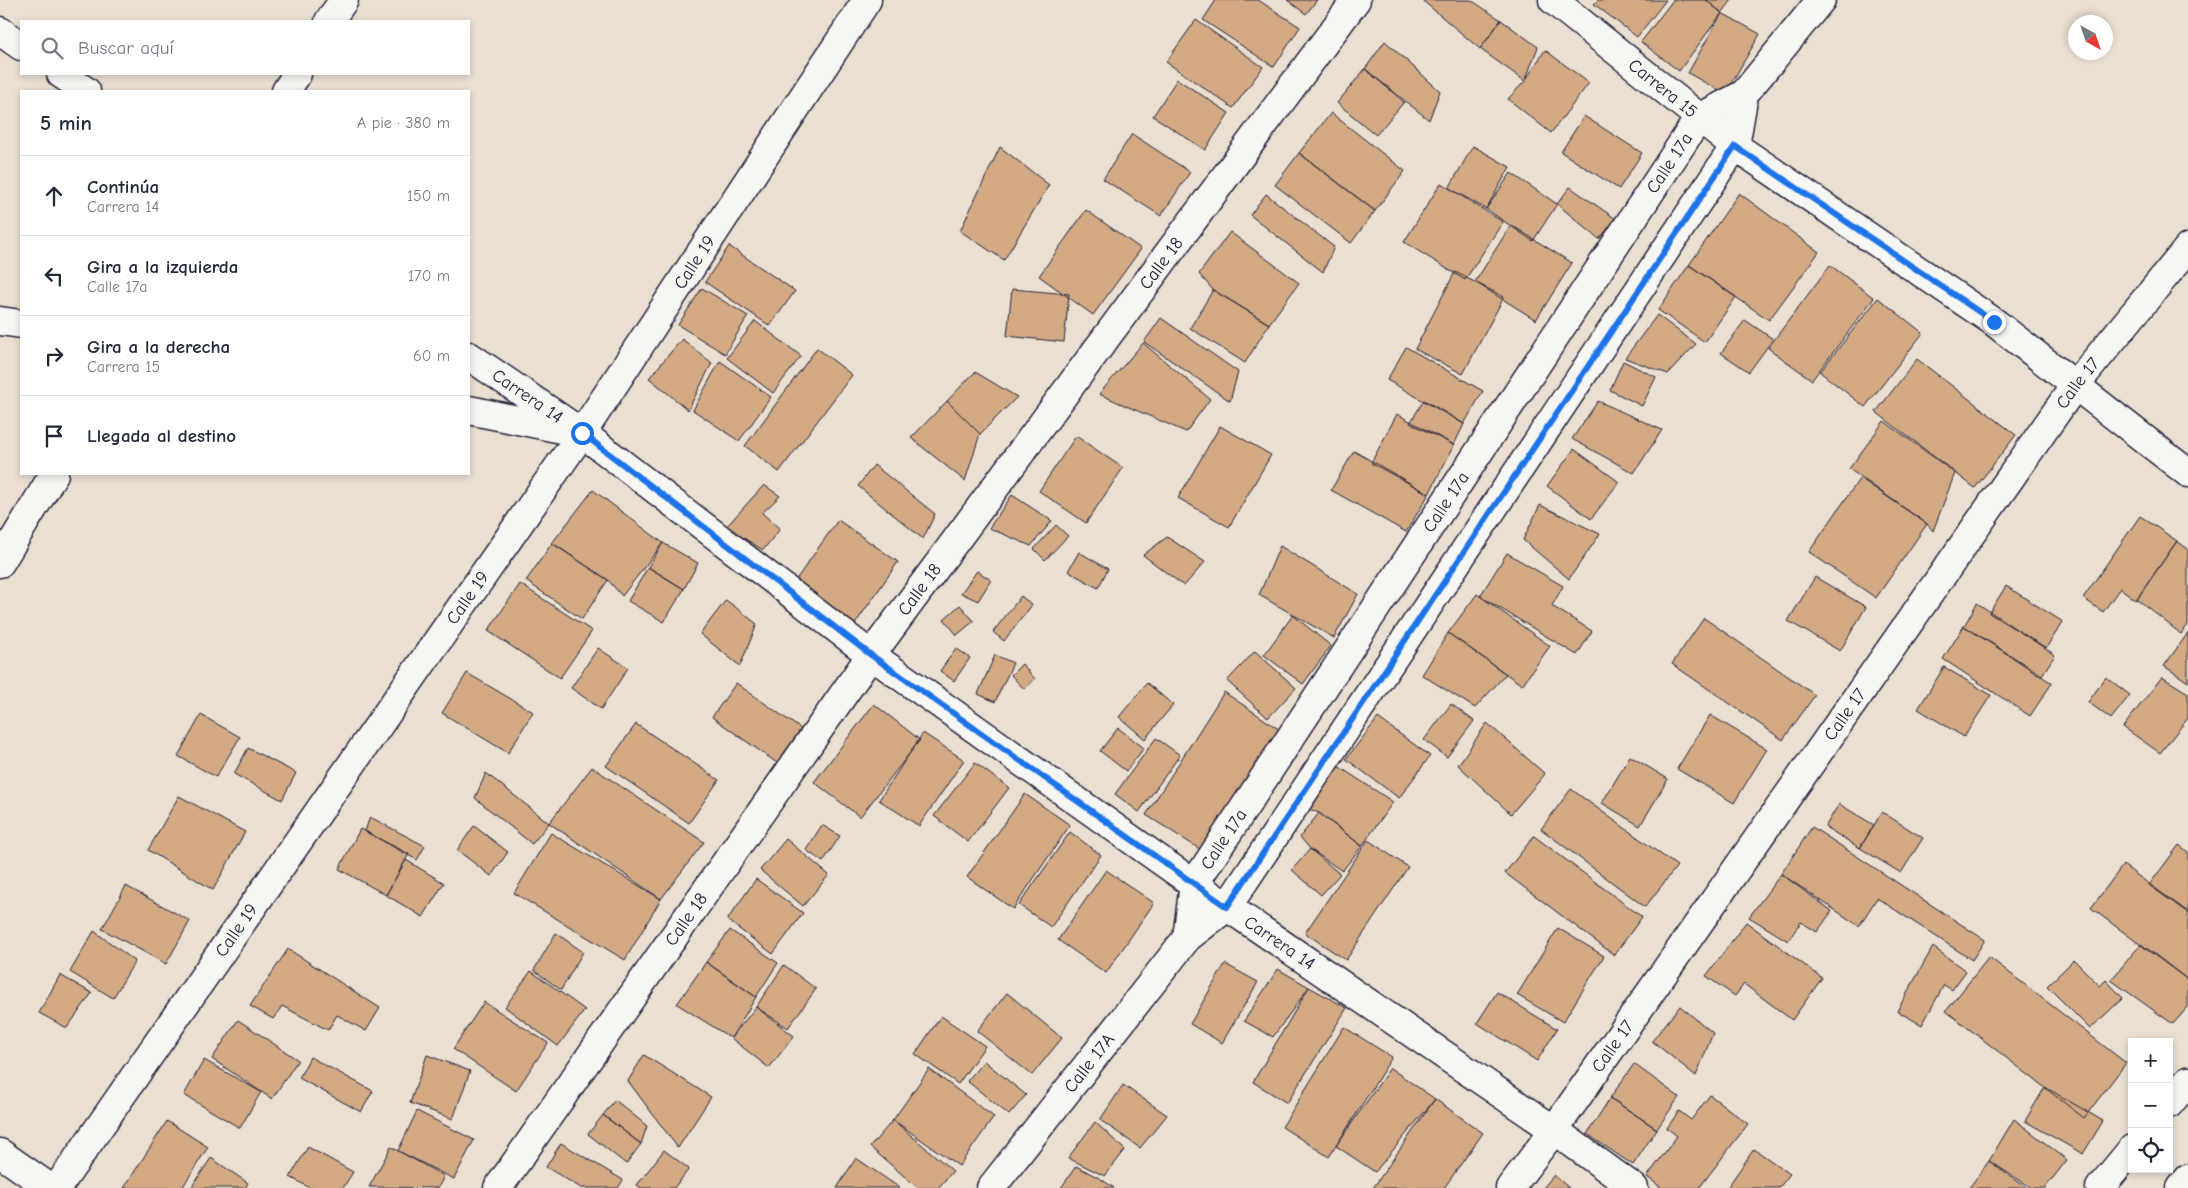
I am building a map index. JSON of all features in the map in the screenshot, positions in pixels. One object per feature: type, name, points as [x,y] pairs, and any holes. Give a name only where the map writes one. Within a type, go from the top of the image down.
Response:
[{"type":"street","points":[[330,20],[344,0]]},
{"type":"street","name":"Calle 19","points":[[57,1188],[582,433],[867,0]]},
{"type":"street","name":"Calle 18","points":[[498,1188],[871,655],[1356,0]]},
{"type":"street","name":"Carrera 15","points":[[1553,0],[1735,146],[1994,322],[2188,473]]},
{"type":"street","name":"Calle 17a","points":[[1187,938],[1194,884],[1699,118],[1744,94],[1820,0]]},
{"type":"street","points":[[0,31],[20,45]]},
{"type":"street","points":[[62,75],[85,90]]},
{"type":"street","points":[[287,90],[296,75]]},
{"type":"street","name":"Calle 17a","points":[[1187,938],[1227,907],[1735,146],[1744,94]]},
{"type":"street","name":"Calle 17","points":[[1510,1188],[1554,1130],[2076,384],[2188,248]]},
{"type":"street","points":[[0,321],[20,324]]},
{"type":"street","name":"Carrera 14","points":[[470,357],[582,433],[871,655],[1194,884],[1554,1130],[1634,1188]]},
{"type":"street","points":[[470,410],[582,433]]},
{"type":"street","points":[[0,563],[53,475]]},
{"type":"street","name":"Calle 17A","points":[[991,1188],[1187,938]]},
{"type":"street","points":[[2173,1099],[2188,1081]]},
{"type":"street","points":[[0,1152],[50,1188]]},
{"type":"street","points":[[2100,1188],[2128,1154]]},
{"type":"street","points":[[2181,1188],[2188,1179]]},
{"type":"building","points":[[1216,0],[1258,0],[1300,27],[1274,67],[1203,20]]},
{"type":"building","points":[[1287,0],[1317,0],[1306,14]]},
{"type":"building","points":[[1422,0],[1471,0],[1501,20],[1480,49]]},
{"type":"building","points":[[1598,0],[1666,0],[1637,37],[1594,4]]},
{"type":"building","points":[[1673,0],[1706,0],[1722,13],[1679,71],[1641,42]]},
{"type":"building","points":[[1706,0],[1732,0],[1722,13]]},
{"type":"building","points":[[1722,13],[1760,34],[1725,94],[1688,73]]},
{"type":"building","points":[[1196,20],[1263,67],[1233,108],[1166,62]]},
{"type":"building","points":[[1501,20],[1538,47],[1525,81],[1480,49]]},
{"type":"building","points":[[1385,41],[1440,91],[1429,120],[1365,69]]},
{"type":"building","points":[[1545,50],[1589,83],[1551,133],[1508,99],[1525,81]]},
{"type":"building","points":[[1365,69],[1404,102],[1376,135],[1337,103]]},
{"type":"building","points":[[1177,79],[1229,113],[1205,150],[1153,116]]},
{"type":"building","points":[[1331,113],[1405,171],[1375,211],[1299,153]]},
{"type":"building","points":[[1584,116],[1642,153],[1619,189],[1561,152]]},
{"type":"building","points":[[1132,134],[1190,172],[1161,216],[1103,179]]},
{"type":"building","points":[[1473,146],[1510,167],[1486,209],[1449,188]]},
{"type":"building","points":[[1000,147],[1049,185],[1004,260],[960,231]]},
{"type":"building","points":[[1299,153],[1375,211],[1351,243],[1275,185]]},
{"type":"building","points":[[1511,173],[1557,204],[1533,241],[1486,209]]},
{"type":"building","points":[[1441,183],[1503,222],[1465,280],[1404,242]]},
{"type":"building","points":[[1570,187],[1616,219],[1599,239],[1557,204]]},
{"type":"building","points":[[1739,193],[1819,252],[1769,320],[1689,265]]},
{"type":"building","points":[[1266,194],[1334,247],[1323,272],[1250,215]]},
{"type":"building","points":[[1086,210],[1141,249],[1093,315],[1039,276]]},
{"type":"building","points":[[1511,225],[1572,263],[1536,320],[1475,282]]},
{"type":"building","points":[[1230,232],[1299,283],[1269,324],[1213,290],[1199,274]]},
{"type":"building","points":[[729,246],[795,291],[770,326],[705,282]]},
{"type":"building","points":[[1689,265],[1736,297],[1705,342],[1658,310]]},
{"type":"building","points":[[1830,265],[1874,298],[1812,380],[1768,348]]},
{"type":"building","points":[[1455,272],[1504,297],[1463,374],[1415,349]]},
{"type":"building","points":[[702,288],[748,316],[725,354],[678,325]]},
{"type":"building","points":[[1012,289],[1069,294],[1064,342],[1007,336]]},
{"type":"building","points":[[1213,290],[1269,324],[1245,363],[1190,328]]},
{"type":"building","points":[[1878,298],[1923,333],[1865,407],[1820,372]]},
{"type":"building","points":[[1657,315],[1696,344],[1668,374],[1625,358]]},
{"type":"building","points":[[1161,318],[1238,372],[1230,401],[1144,342]]},
{"type":"building","points":[[1745,320],[1773,339],[1749,372],[1721,353]]},
{"type":"building","points":[[755,321],[801,356],[773,393],[727,358]]},
{"type":"building","points":[[682,339],[712,363],[688,410],[649,378]]},
{"type":"building","points":[[1143,343],[1210,399],[1186,432],[1099,394]]},
{"type":"building","points":[[1406,347],[1483,391],[1464,424],[1387,380]]},
{"type":"building","points":[[817,348],[852,375],[779,472],[745,446]]},
{"type":"building","points":[[1917,359],[2016,435],[1975,488],[1876,412]]},
{"type":"building","points":[[720,361],[771,397],[739,441],[693,410]]},
{"type":"building","points":[[1623,361],[1656,377],[1642,406],[1610,390]]},
{"type":"building","points":[[975,372],[1017,397],[980,434],[947,401]]},
{"type":"building","points":[[1424,400],[1464,424],[1454,445],[1410,423]]},
{"type":"building","points":[[947,401],[980,434],[965,481],[911,438]]},
{"type":"building","points":[[1598,401],[1662,430],[1634,473],[1572,439]]},
{"type":"building","points":[[1397,414],[1454,445],[1429,494],[1371,463]]},
{"type":"building","points":[[1884,421],[1955,473],[1933,531],[1927,524],[1849,469]]},
{"type":"building","points":[[1220,426],[1271,455],[1229,527],[1178,498]]},
{"type":"building","points":[[1076,436],[1123,468],[1086,523],[1039,491]]},
{"type":"building","points":[[1574,449],[1619,482],[1591,519],[1547,486]]},
{"type":"building","points":[[1354,451],[1429,494],[1406,532],[1331,490]]},
{"type":"building","points":[[874,465],[935,514],[923,539],[858,486]]},
{"type":"building","points":[[1860,478],[1927,524],[1876,598],[1809,552]]},
{"type":"building","points":[[764,485],[780,496],[762,513],[780,529],[763,550],[726,527]]},
{"type":"building","points":[[593,490],[663,543],[622,596],[608,580],[552,543]]},
{"type":"building","points":[[1012,495],[1052,521],[1031,546],[989,528]]},
{"type":"building","points":[[1540,505],[1600,534],[1569,579],[1523,540]]},
{"type":"building","points":[[2140,516],[2177,541],[2136,600],[2120,588],[2103,612],[2083,598]]},
{"type":"building","points":[[838,520],[898,562],[855,624],[795,581]]},
{"type":"building","points":[[1056,525],[1068,536],[1045,560],[1034,549]]},
{"type":"building","points":[[1167,537],[1205,562],[1184,586],[1143,555]]},
{"type":"building","points":[[2177,541],[2188,549],[2188,625],[2181,634],[2137,599]]},
{"type":"building","points":[[552,543],[608,580],[582,619],[526,581]]},
{"type":"building","points":[[663,543],[698,563],[684,589],[648,567]]},
{"type":"building","points":[[1280,546],[1358,594],[1334,638],[1259,595]]},
{"type":"building","points":[[1079,552],[1108,569],[1098,588],[1068,571]]},
{"type":"building","points":[[1507,553],[1563,586],[1552,606],[1592,631],[1577,655],[1480,596]]},
{"type":"building","points":[[648,567],[684,589],[664,622],[628,601]]},
{"type":"building","points":[[977,571],[991,580],[978,601],[961,593]]},
{"type":"building","points":[[1815,577],[1866,607],[1840,651],[1788,621]]},
{"type":"building","points":[[520,584],[592,631],[560,678],[488,631]]},
{"type":"building","points":[[2006,586],[2063,622],[2046,648],[1989,613]]},
{"type":"building","points":[[1477,594],[1550,646],[1522,685],[1448,633]]},
{"type":"building","points":[[1021,596],[1032,605],[1004,641],[993,632]]},
{"type":"building","points":[[726,600],[757,624],[740,666],[700,634]]},
{"type":"building","points":[[1977,603],[2055,655],[2042,675],[1964,626]]},
{"type":"building","points":[[960,605],[974,621],[957,635],[944,619]]},
{"type":"building","points":[[1293,615],[1331,646],[1303,684],[1264,655]]},
{"type":"building","points":[[1704,618],[1815,695],[1783,740],[1672,664]]},
{"type":"building","points":[[1964,626],[2052,683],[2030,716],[1943,659]]},
{"type":"building","points":[[1448,633],[1506,674],[1475,708],[1422,675]]},
{"type":"building","points":[[2188,633],[2188,682],[2164,666]]},
{"type":"building","points":[[598,648],[628,668],[601,709],[571,688]]},
{"type":"building","points":[[956,648],[970,658],[954,681],[940,671]]},
{"type":"building","points":[[1255,651],[1296,688],[1268,718],[1227,681]]},
{"type":"building","points":[[995,655],[1013,663],[995,702],[978,694]]},
{"type":"building","points":[[1022,664],[1035,679],[1024,689],[1011,675]]},
{"type":"building","points":[[1944,667],[1991,695],[1964,737],[1918,709]]},
{"type":"building","points":[[467,673],[533,712],[508,753],[442,713]]},
{"type":"building","points":[[2106,677],[2130,695],[2111,719],[2088,702]]},
{"type":"building","points":[[2162,677],[2188,693],[2188,718],[2160,753],[2123,727]]},
{"type":"building","points":[[736,683],[801,729],[777,763],[712,717]]},
{"type":"building","points":[[1147,683],[1173,705],[1145,739],[1119,717]]},
{"type":"building","points":[[1224,692],[1283,732],[1206,853],[1146,815]]},
{"type":"building","points":[[874,704],[920,740],[860,817],[814,782]]},
{"type":"building","points":[[1451,704],[1474,721],[1447,757],[1424,740]]},
{"type":"building","points":[[201,715],[240,737],[216,777],[178,756]]},
{"type":"building","points":[[1710,715],[1767,749],[1734,803],[1677,769]]},
{"type":"building","points":[[1378,718],[1430,756],[1399,798],[1346,759]]},
{"type":"building","points":[[1487,723],[1545,774],[1511,814],[1458,765]]},
{"type":"building","points":[[636,724],[719,780],[689,823],[606,766]]},
{"type":"building","points":[[1118,728],[1144,748],[1126,771],[1100,751]]},
{"type":"building","points":[[923,733],[964,760],[919,826],[879,800]]},
{"type":"building","points":[[1156,738],[1180,755],[1139,812],[1115,794]]},
{"type":"building","points":[[248,748],[296,773],[282,800],[234,774]]},
{"type":"building","points":[[1630,756],[1668,779],[1640,826],[1602,803]]},
{"type":"building","points":[[975,763],[1009,788],[968,842],[934,816]]},
{"type":"building","points":[[1338,766],[1393,802],[1362,846],[1319,813],[1309,809]]},
{"type":"building","points":[[592,767],[704,842],[661,899],[549,823]]},
{"type":"building","points":[[486,773],[549,823],[532,844],[475,798]]},
{"type":"building","points":[[1571,789],[1677,866],[1645,907],[1541,829]]},
{"type":"building","points":[[1025,794],[1070,825],[1013,909],[967,877]]},
{"type":"building","points":[[179,796],[245,832],[213,890],[148,850]]},
{"type":"building","points":[[1839,804],[1874,825],[1860,848],[1825,827]]},
{"type":"building","points":[[1882,812],[1923,838],[1901,873],[1860,848]]},
{"type":"building","points":[[1319,813],[1362,846],[1342,871],[1310,849],[1300,837]]},
{"type":"building","points":[[370,817],[425,846],[417,860],[365,831]]},
{"type":"building","points":[[822,825],[840,836],[823,862],[806,850]]},
{"type":"building","points":[[474,826],[508,852],[491,876],[457,850]]},
{"type":"building","points":[[1812,827],[1985,940],[1972,960],[1877,898],[1859,926],[1781,874]]},
{"type":"building","points":[[360,829],[409,854],[386,895],[339,869]]},
{"type":"building","points":[[1070,832],[1101,855],[1051,927],[1019,905]]},
{"type":"building","points":[[551,833],[661,899],[625,960],[514,893]]},
{"type":"building","points":[[1534,836],[1642,917],[1614,955],[1505,873]]},
{"type":"building","points":[[786,839],[829,875],[803,906],[760,870]]},
{"type":"building","points":[[1368,840],[1408,867],[1346,960],[1305,933]]},
{"type":"building","points":[[2179,845],[2188,852],[2188,913],[2149,885]]},
{"type":"building","points":[[1310,849],[1340,874],[1321,895],[1292,870]]},
{"type":"building","points":[[406,860],[444,883],[423,917],[386,895]]},
{"type":"building","points":[[2123,865],[2188,912],[2188,980],[2091,908]]},
{"type":"building","points":[[1106,870],[1154,903],[1106,973],[1058,940]]},
{"type":"building","points":[[1781,874],[1832,911],[1817,932],[1801,922],[1788,941],[1749,917]]},
{"type":"building","points":[[756,879],[803,913],[773,954],[727,920]]},
{"type":"building","points":[[126,886],[190,921],[166,964],[102,929]]},
{"type":"building","points":[[1746,922],[1822,978],[1792,1020],[1744,984],[1735,996],[1706,976]]},
{"type":"building","points":[[1558,928],[1604,956],[1563,1022],[1517,995]]},
{"type":"building","points":[[730,930],[778,963],[756,997],[706,962]]},
{"type":"building","points":[[94,931],[135,961],[113,998],[70,972]]},
{"type":"building","points":[[556,933],[583,952],[561,990],[534,970]]},
{"type":"building","points":[[2141,944],[2188,980],[2188,1007],[2173,1024],[2111,980]]},
{"type":"building","points":[[1933,947],[1966,971],[1952,990],[1944,985],[1922,1025],[1897,1011]]},
{"type":"building","points":[[288,949],[380,1008],[366,1031],[337,1015],[328,1030],[282,1006],[273,1019],[250,1006]]},
{"type":"building","points":[[1989,957],[2126,1063],[2084,1118],[1946,1011]]},
{"type":"building","points":[[2074,960],[2100,986],[2106,980],[2123,998],[2090,1029],[2047,986]]},
{"type":"building","points":[[706,962],[756,997],[731,1038],[677,1004]]},
{"type":"building","points":[[1225,964],[1258,982],[1222,1043],[1190,1024]]},
{"type":"building","points":[[784,965],[816,989],[788,1028],[756,1007]]},
{"type":"building","points":[[1278,969],[1309,987],[1273,1037],[1244,1021]]},
{"type":"building","points":[[531,971],[585,1010],[558,1046],[505,1007]]},
{"type":"building","points":[[60,975],[92,993],[67,1028],[39,1013]]},
{"type":"building","points":[[1309,987],[1347,1008],[1287,1103],[1253,1082]]},
{"type":"building","points":[[1497,992],[1557,1029],[1537,1061],[1477,1023]]},
{"type":"building","points":[[1007,993],[1062,1038],[1032,1075],[977,1031]]},
{"type":"building","points":[[484,1002],[548,1043],[516,1091],[453,1049]]},
{"type":"building","points":[[1680,1006],[1713,1033],[1696,1076],[1652,1041]]},
{"type":"building","points":[[756,1007],[794,1036],[769,1068],[731,1038]]},
{"type":"building","points":[[941,1016],[985,1046],[958,1084],[915,1054]]},
{"type":"building","points":[[238,1020],[298,1060],[272,1099],[212,1059]]},
{"type":"building","points":[[1344,1027],[1392,1057],[1329,1157],[1282,1127]]},
{"type":"building","points":[[427,1055],[470,1071],[453,1119],[410,1103]]},
{"type":"building","points":[[644,1055],[711,1097],[678,1148],[628,1081]]},
{"type":"building","points":[[310,1057],[373,1091],[361,1112],[299,1078]]},
{"type":"building","points":[[204,1060],[261,1092],[240,1128],[184,1095]]},
{"type":"building","points":[[984,1061],[1026,1095],[1009,1115],[967,1081]]},
{"type":"building","points":[[1634,1064],[1679,1097],[1657,1129],[1610,1098]]},
{"type":"building","points":[[1390,1068],[1435,1099],[1375,1172],[1336,1146]]},
{"type":"building","points":[[929,1069],[994,1117],[959,1166],[893,1120]]},
{"type":"building","points":[[1123,1085],[1167,1115],[1140,1148],[1100,1120]]},
{"type":"building","points":[[2045,1087],[2103,1121],[2083,1154],[2025,1121]]},
{"type":"building","points":[[1710,1095],[1748,1124],[1699,1188],[1662,1188],[1647,1177],[1677,1136],[1667,1128],[1679,1111],[1691,1120]]},
{"type":"building","points":[[1610,1098],[1657,1129],[1633,1165],[1587,1134]]},
{"type":"building","points":[[1435,1099],[1483,1133],[1444,1188],[1373,1188]]},
{"type":"building","points":[[615,1100],[647,1126],[641,1144],[603,1115]]},
{"type":"building","points":[[417,1111],[474,1140],[454,1179],[398,1151]]},
{"type":"building","points":[[603,1115],[641,1144],[626,1164],[588,1134]]},
{"type":"building","points":[[2014,1119],[2067,1160],[2045,1188],[2032,1188],[1989,1161]]},
{"type":"building","points":[[893,1120],[953,1171],[938,1188],[918,1188],[870,1147]]},
{"type":"building","points":[[167,1121],[208,1147],[182,1188],[124,1188]]},
{"type":"building","points":[[1095,1122],[1125,1150],[1105,1176],[1068,1158]]},
{"type":"building","points":[[561,1143],[623,1180],[618,1188],[581,1188],[546,1167]]},
{"type":"building","points":[[308,1147],[353,1172],[343,1188],[310,1188],[290,1177]]},
{"type":"building","points":[[391,1147],[444,1176],[438,1188],[369,1187]]},
{"type":"building","points":[[1754,1149],[1790,1174],[1779,1188],[1727,1188]]},
{"type":"building","points":[[664,1150],[689,1169],[674,1188],[641,1188],[637,1185]]},
{"type":"building","points":[[211,1158],[248,1183],[245,1188],[191,1188]]},
{"type":"building","points":[[856,1158],[900,1188],[837,1188]]},
{"type":"building","points":[[1989,1161],[2027,1188],[1969,1188]]},
{"type":"building","points":[[1076,1166],[1101,1179],[1114,1188],[1061,1188]]},
{"type":"building","points":[[1554,1175],[1569,1188],[1543,1188]]},
{"type":"route","points":[[582,433],[871,655],[1227,907],[1735,146],[1994,322]]}]
